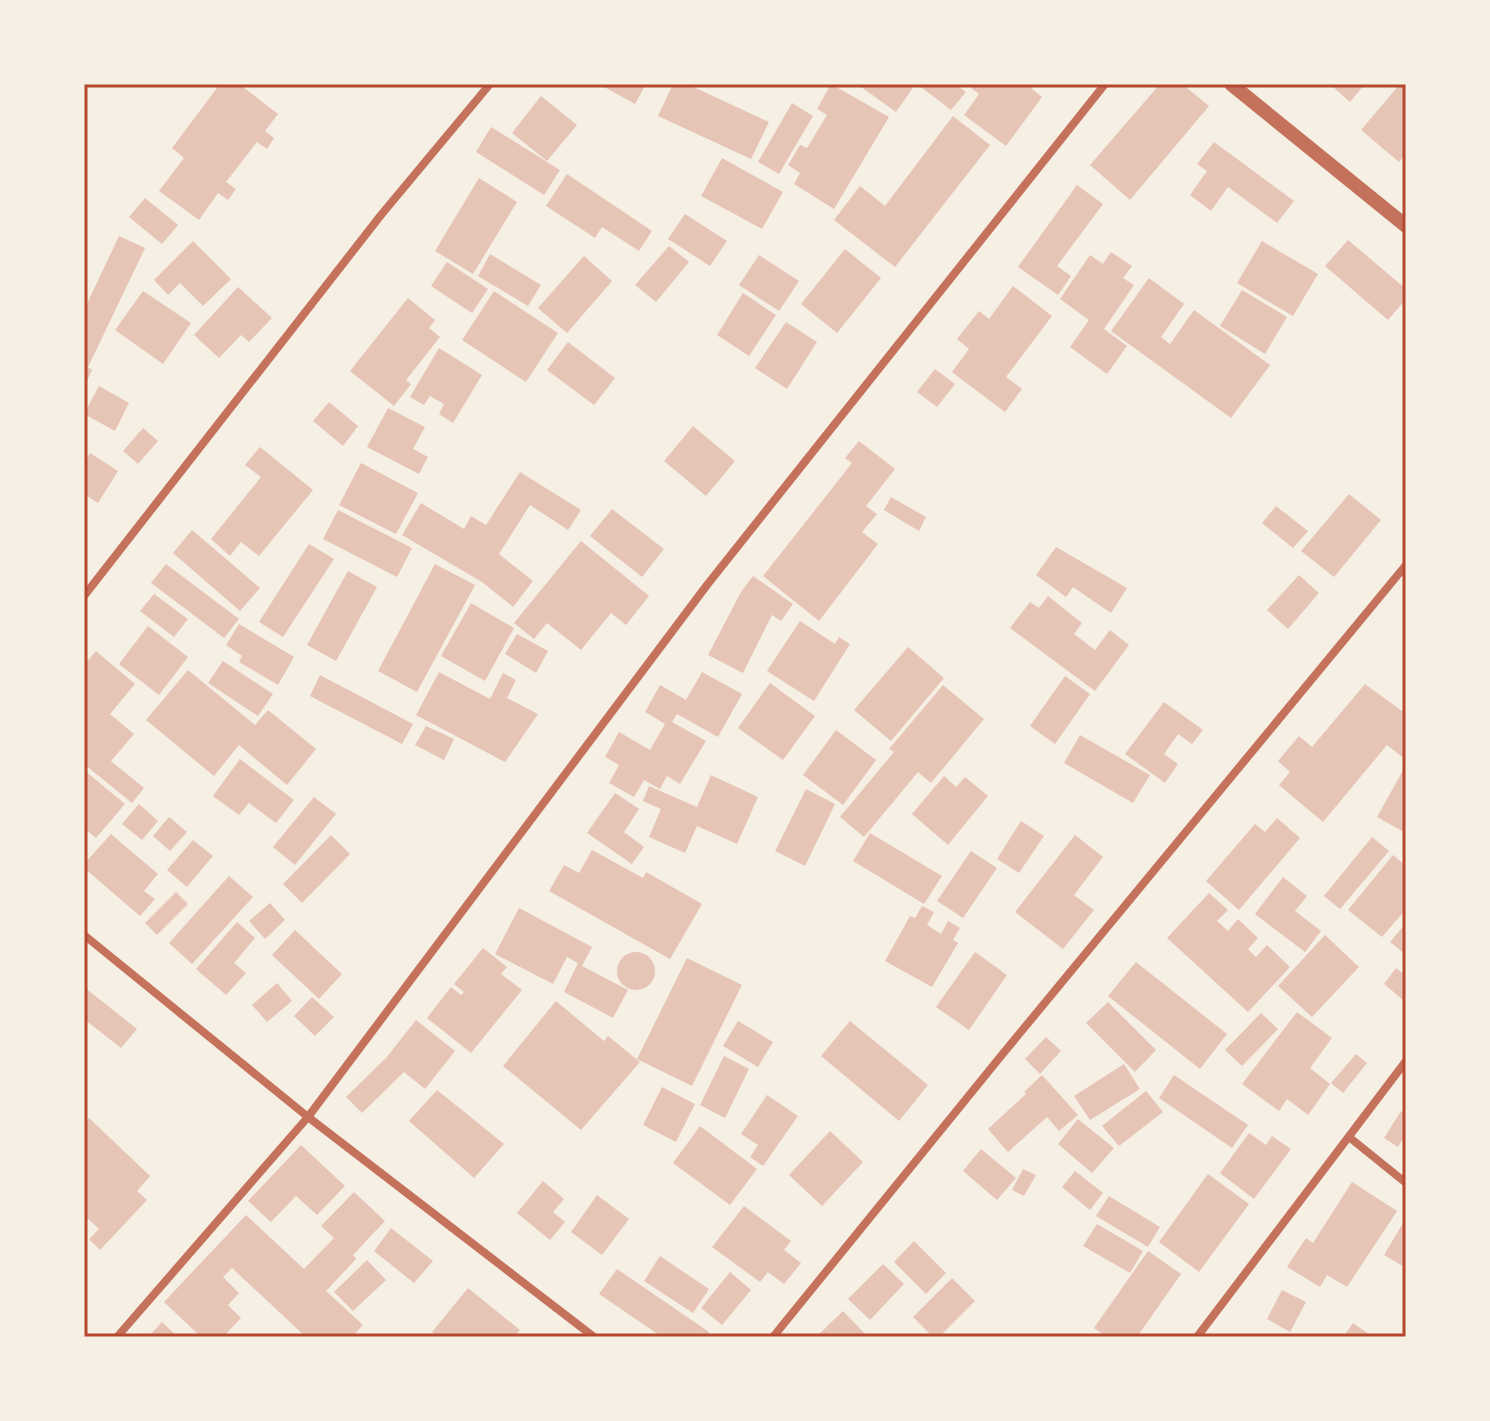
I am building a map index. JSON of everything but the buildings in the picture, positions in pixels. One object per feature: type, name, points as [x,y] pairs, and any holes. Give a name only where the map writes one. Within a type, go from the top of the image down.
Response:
[{"type":"street","points":[[84,596],[381,215],[490,84]]},
{"type":"street","points":[[117,1337],[308,1117],[707,585],[1105,84]]},
{"type":"street","points":[[1231,84],[1406,226]]},
{"type":"street","points":[[773,1337],[1406,565]]},
{"type":"street","points":[[84,935],[308,1117],[594,1337]]},
{"type":"street","points":[[1197,1337],[1406,1061]]},
{"type":"street","points":[[1349,1137],[1406,1183]]}]
